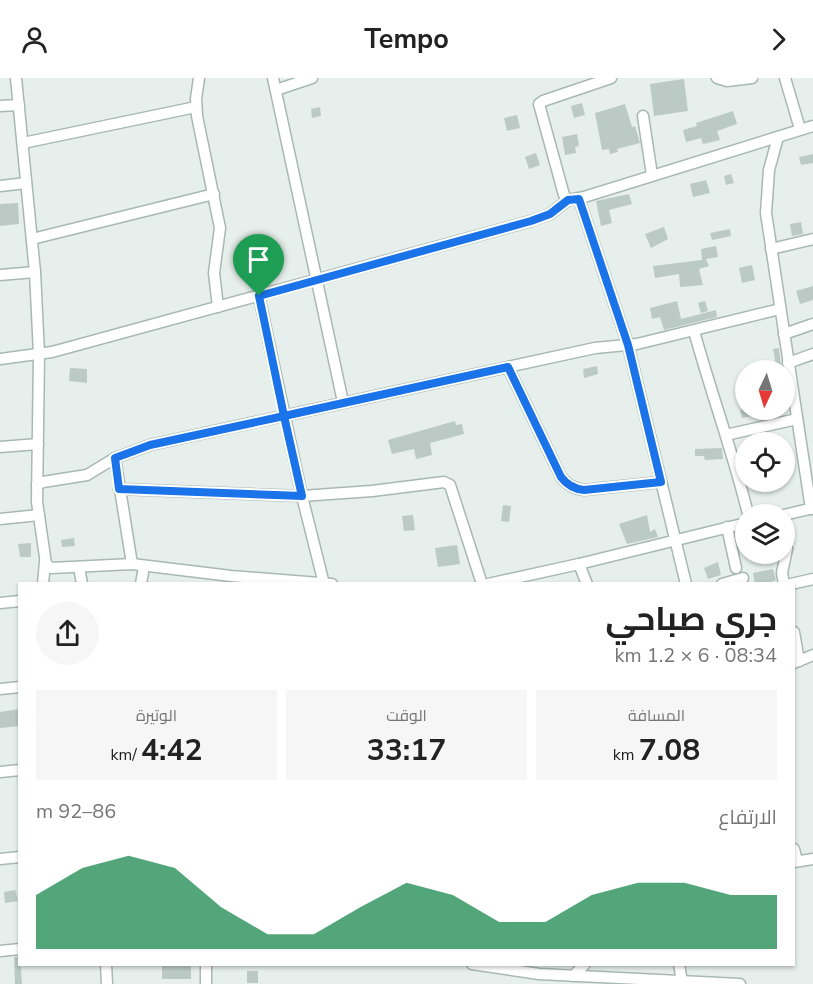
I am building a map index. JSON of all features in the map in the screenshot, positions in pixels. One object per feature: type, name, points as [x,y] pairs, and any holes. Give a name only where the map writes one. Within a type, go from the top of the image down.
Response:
[{"type":"street","points":[[16,78],[35,272],[39,354],[37,485],[45,561],[43,582]]},
{"type":"street","points":[[199,78],[196,107],[220,228],[214,273],[218,307]]},
{"type":"street","points":[[273,78],[343,402]]},
{"type":"street","points":[[276,90],[312,78]]},
{"type":"street","points":[[611,78],[539,104],[564,195],[573,199],[628,345],[685,582]]},
{"type":"street","points":[[717,78],[727,81],[752,78]]},
{"type":"street","points":[[786,78],[800,129]]},
{"type":"street","points":[[0,106],[19,105]]},
{"type":"street","points":[[23,143],[196,107]]},
{"type":"street","points":[[643,116],[652,175]]},
{"type":"street","points":[[0,359],[39,354],[531,221],[550,214],[573,199],[813,126]]},
{"type":"street","points":[[778,137],[769,170],[765,213],[788,360]]},
{"type":"street","points":[[0,186],[26,183]]},
{"type":"street","points":[[32,239],[214,194]]},
{"type":"street","points":[[771,249],[813,239]]},
{"type":"street","points":[[0,275],[35,272]]},
{"type":"street","points":[[259,296],[302,496],[327,582]]},
{"type":"street","points":[[37,485],[87,475],[115,458],[150,445],[603,347],[628,345],[694,332],[780,309]]},
{"type":"street","points":[[784,334],[813,324]]},
{"type":"street","points":[[694,332],[738,472],[746,504]]},
{"type":"street","points":[[795,361],[813,354]]},
{"type":"street","points":[[508,367],[561,477],[567,484],[575,489],[584,490],[661,482]]},
{"type":"street","points":[[795,405],[812,509],[795,513]]},
{"type":"street","points":[[726,435],[797,419]]},
{"type":"street","points":[[0,447],[38,444]]},
{"type":"street","points":[[115,458],[132,564]]},
{"type":"street","points":[[119,489],[302,496],[447,483],[450,485],[481,582]]},
{"type":"street","points":[[0,519],[39,515]]},
{"type":"street","points":[[504,582],[735,525]]},
{"type":"street","points":[[725,582],[739,573],[727,527]]},
{"type":"street","points":[[45,561],[51,568],[132,564],[231,580],[295,582]]},
{"type":"street","points":[[579,564],[586,582]]},
{"type":"street","points":[[784,564],[784,582]]},
{"type":"street","points":[[141,582],[144,566]]},
{"type":"street","points":[[80,567],[82,582]]},
{"type":"street","points":[[795,583],[813,579]]},
{"type":"street","points":[[0,603],[18,601]]},
{"type":"street","points":[[796,662],[813,654]]},
{"type":"street","points":[[0,689],[18,687]]},
{"type":"street","points":[[0,772],[18,770]]},
{"type":"street","points":[[0,859],[18,857]]},
{"type":"street","points":[[795,862],[813,859]]},
{"type":"street","points":[[0,951],[18,949]]},
{"type":"street","points":[[106,966],[107,984]]},
{"type":"street","points":[[206,966],[206,984]]},
{"type":"street","points":[[485,966],[539,974],[740,984]]},
{"type":"street","points":[[573,976],[583,966]]},
{"type":"street","points":[[679,966],[682,982]]},
{"type":"building","points":[[684,79],[688,111],[654,116],[650,84]]},
{"type":"building","points":[[582,103],[585,115],[574,118],[571,106]]},
{"type":"building","points":[[625,104],[640,143],[617,149],[618,152],[610,154],[609,149],[602,150],[595,113]]},
{"type":"building","points":[[320,107],[321,116],[312,118],[311,109]]},
{"type":"building","points":[[733,111],[737,124],[717,131],[720,140],[703,144],[701,138],[686,142],[683,130],[697,126],[696,123]]},
{"type":"building","points":[[517,115],[520,128],[507,131],[504,118]]},
{"type":"building","points":[[577,134],[579,146],[575,147],[576,153],[565,155],[562,137]]},
{"type":"building","points":[[536,153],[540,165],[529,169],[525,157]]},
{"type":"building","points":[[813,154],[813,163],[801,165],[799,157]]},
{"type":"building","points":[[731,174],[734,183],[726,185],[724,176]]},
{"type":"building","points":[[706,180],[710,193],[693,197],[690,184]]},
{"type":"building","points":[[629,194],[632,204],[609,210],[612,223],[601,226],[596,201]]},
{"type":"building","points":[[18,203],[19,224],[0,226],[0,204]]},
{"type":"building","points":[[801,222],[803,234],[792,236],[790,224]]},
{"type":"building","points":[[664,227],[668,239],[651,248],[645,234]]},
{"type":"building","points":[[730,229],[731,236],[712,240],[710,233]]},
{"type":"building","points":[[716,246],[718,257],[706,259],[709,266],[699,269],[703,285],[680,287],[679,274],[655,278],[653,266],[702,260],[701,249]]},
{"type":"building","points":[[752,265],[755,280],[742,283],[739,268]]},
{"type":"building","points":[[813,286],[813,300],[800,304],[796,291]]},
{"type":"building","points":[[677,301],[681,319],[716,310],[717,317],[664,330],[660,317],[652,319],[650,308]]},
{"type":"building","points":[[705,301],[708,311],[701,313],[698,303]]},
{"type":"building","points":[[779,348],[780,360],[775,360],[773,349]]},
{"type":"building","points":[[597,366],[598,374],[584,378],[583,369]]},
{"type":"building","points":[[70,368],[87,369],[87,383],[69,381]]},
{"type":"building","points":[[455,421],[456,425],[462,424],[464,434],[430,443],[432,455],[416,459],[414,449],[392,454],[388,440]]},
{"type":"building","points":[[722,448],[723,459],[705,460],[704,456],[695,456],[695,449]]},
{"type":"building","points":[[503,505],[511,506],[509,522],[501,521]]},
{"type":"building","points":[[413,515],[415,530],[404,531],[402,516]]},
{"type":"building","points":[[647,515],[650,532],[655,529],[658,537],[627,544],[619,524]]},
{"type":"building","points":[[74,538],[75,546],[62,547],[61,540]]},
{"type":"building","points":[[31,543],[31,557],[20,557],[18,544]]},
{"type":"building","points":[[457,545],[460,564],[438,567],[435,548]]},
{"type":"building","points":[[718,562],[721,575],[708,579],[704,568]]},
{"type":"building","points":[[773,569],[776,580],[755,582],[753,573]]},
{"type":"building","points":[[18,709],[18,726],[0,728],[0,712]]},
{"type":"building","points":[[15,890],[18,901],[5,903],[4,892]]},
{"type":"building","points":[[14,957],[18,957],[22,984],[15,984]]},
{"type":"building","points":[[162,966],[191,966],[191,979],[162,979]]},
{"type":"building","points":[[247,971],[258,971],[258,983],[247,983]]},
{"type":"route","points":[[259,296],[284,416],[136,448],[123,453],[115,458],[119,489],[302,496],[284,416],[508,367],[561,477],[567,484],[575,489],[584,490],[661,482],[628,345],[579,199],[568,200],[541,218],[259,296]]}]
